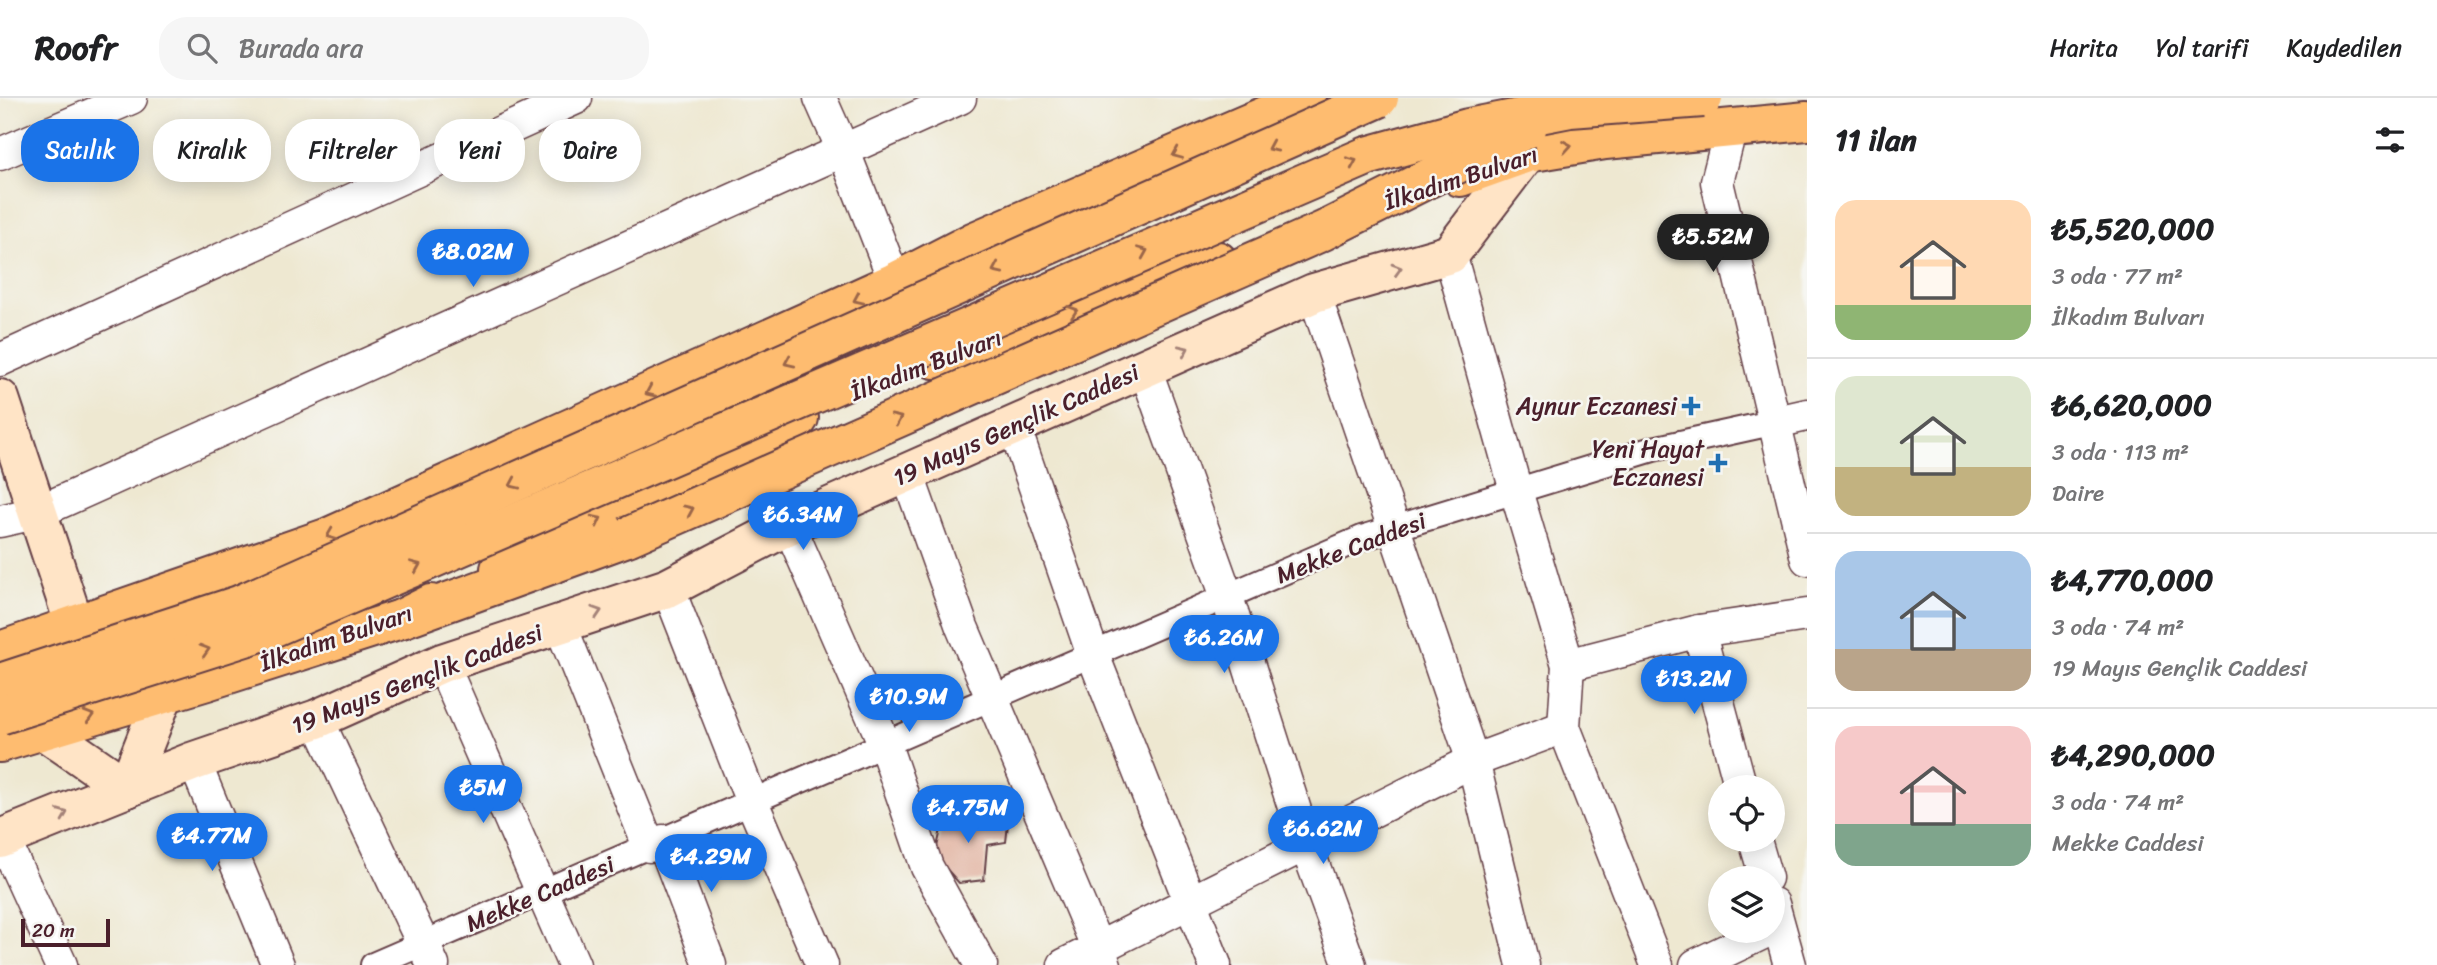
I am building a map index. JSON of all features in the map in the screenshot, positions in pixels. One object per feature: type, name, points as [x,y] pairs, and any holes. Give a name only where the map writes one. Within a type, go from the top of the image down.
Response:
[{"type":"main road","points":[[3,661],[75,626],[329,537],[895,282],[975,241],[1307,98]]},
{"type":"main road","points":[[3,661],[239,605],[1379,98]]},
{"type":"main road","name":"İlkadım Bulvarı","points":[[0,715],[267,630],[1367,156],[1468,128],[1570,108],[1703,98]]},
{"type":"main road","points":[[401,619],[627,537],[1323,231],[1570,108]]},
{"type":"main road","name":"İlkadım Bulvarı","points":[[0,743],[401,619],[874,380],[1527,153],[1605,140],[1807,121]]},
{"type":"main road","points":[[1450,254],[1527,153]]},
{"type":"main road","name":"19 Mayıs Gençlik Caddesi","points":[[2,838],[194,761],[317,719],[442,663],[668,588],[789,525],[1314,293],[1450,254]]},
{"type":"main road","points":[[0,399],[18,517],[75,626]]},
{"type":"main road","points":[[3,661],[43,730],[127,788],[164,694],[125,608]]},
{"type":"street","points":[[0,154],[131,98]]},
{"type":"street","points":[[0,360],[576,98]]},
{"type":"street","points":[[820,98],[895,282]]},
{"type":"street","points":[[18,517],[844,152],[960,98]]},
{"type":"street","points":[[1731,127],[1717,182],[1807,559]]},
{"type":"street","points":[[1450,254],[1516,491],[1568,664],[1564,727],[1657,965]]},
{"type":"street","points":[[1314,293],[1473,761],[1523,965]]},
{"type":"street","points":[[1145,368],[1227,597],[1306,845],[1350,965]]},
{"type":"street","name":"Mekke Caddesi","points":[[373,965],[428,954],[541,893],[1362,538],[1653,449],[1807,415]]},
{"type":"street","points":[[1014,426],[1093,655],[1215,965]]},
{"type":"street","points":[[907,472],[962,627],[1101,957]]},
{"type":"street","points":[[789,525],[885,745],[927,867],[981,965]]},
{"type":"street","points":[[668,588],[752,802],[822,965]]},
{"type":"street","points":[[1568,664],[1699,631],[1807,615]]},
{"type":"street","points":[[561,624],[710,965]]},
{"type":"street","points":[[1699,631],[1738,775]]},
{"type":"street","points":[[442,663],[574,965]]},
{"type":"street","points":[[317,719],[428,954]]},
{"type":"street","points":[[1065,965],[1101,957],[1191,902],[1473,761],[1564,727]]},
{"type":"street","points":[[194,761],[278,965]]},
{"type":"street","points":[[2,838],[61,965]]},
{"type":"street","points":[[1696,965],[1735,943]]},
{"type":"street","points":[[1781,943],[1790,965]]},
{"type":"building","points":[[945,812],[1008,824],[1006,842],[987,845],[984,880],[959,883],[935,856]]},
{"type":"place","name":"Aynur Eczanesi","points":[[1691,406]]},
{"type":"place","name":"Yeni Hayat Eczanesi","points":[[1718,463]]}]
